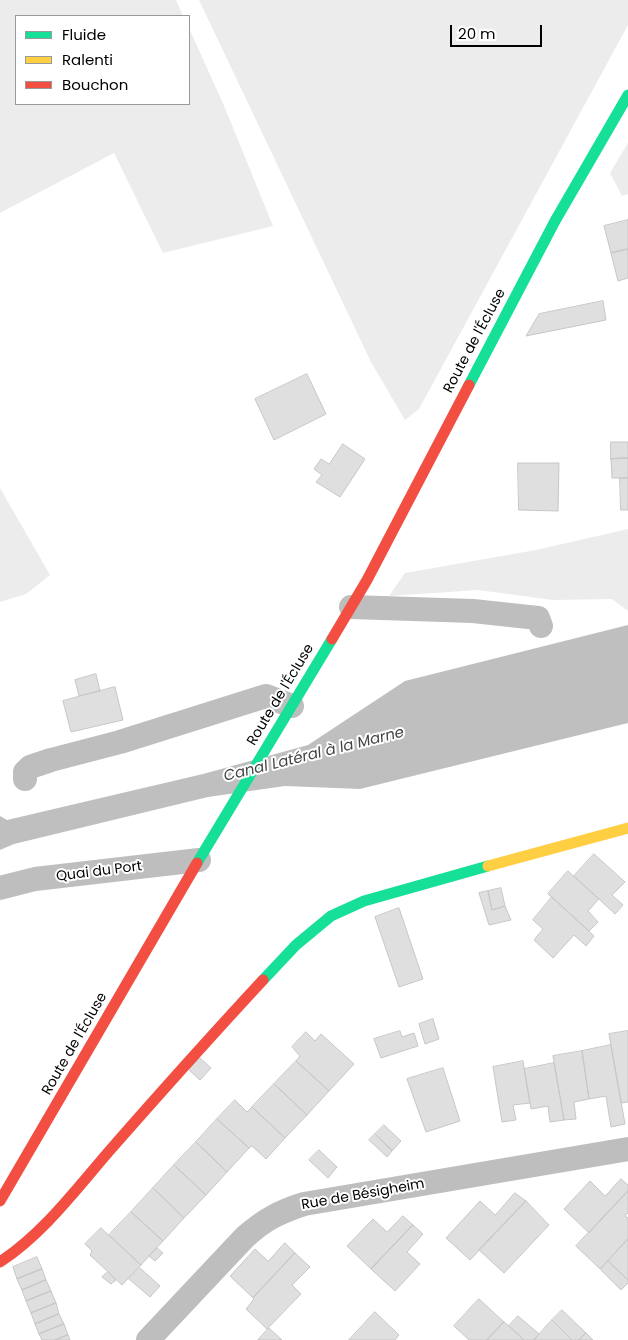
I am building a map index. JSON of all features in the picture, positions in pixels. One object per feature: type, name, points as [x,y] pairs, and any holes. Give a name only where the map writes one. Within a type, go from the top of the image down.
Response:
[{"type":"main road","name":"Route de l'Écluse","points":[[0,1201],[199,860],[367,580],[555,220],[628,95]]},
{"type":"main road","points":[[0,1262],[15,1252],[47,1222],[198,1050],[296,945],[332,916],[364,901],[404,888],[628,828]]},
{"type":"street","points":[[351,607],[473,611],[538,618],[541,626]]},
{"type":"street","points":[[25,779],[25,772],[30,767],[120,742],[266,696],[292,706]]},
{"type":"street","name":"Quai du Port","points":[[0,888],[35,879],[199,860]]},
{"type":"street","name":"Rue de Bésigheim","points":[[148,1340],[245,1237],[261,1222],[280,1212],[304,1204],[628,1149]]},
{"type":"shaded area","points":[[0,0],[176,0],[183,15],[15,15],[15,105],[190,105],[190,30],[225,108],[273,226],[163,253],[114,153],[0,213]]},
{"type":"shaded area","points":[[199,0],[628,0],[628,25],[419,409],[405,420],[371,362]]},
{"type":"shaded area","points":[[628,143],[628,194],[622,196],[610,173]]},
{"type":"shaded area","points":[[0,488],[50,575],[26,594],[0,602]]},
{"type":"shaded area","points":[[628,529],[628,611],[612,599],[553,600],[478,590],[389,596],[405,573],[536,550]]},
{"type":"water","name":"Canal Latéral à la Marne","points":[[628,625],[628,723],[360,789],[285,786],[208,797],[14,844],[0,850],[0,816],[7,820],[203,774],[308,745],[405,681]]},
{"type":"building","points":[[628,220],[628,249],[611,253],[604,226]]},
{"type":"building","points":[[628,249],[628,278],[618,281],[611,253]]},
{"type":"building","points":[[603,301],[606,320],[526,336],[539,314]]},
{"type":"building","points":[[307,374],[326,414],[274,440],[255,399]]},
{"type":"building","points":[[611,442],[628,442],[628,458],[611,459]]},
{"type":"building","points":[[343,444],[365,459],[340,497],[316,482],[322,475],[314,469],[321,459],[329,464]]},
{"type":"building","points":[[628,458],[628,478],[612,478],[611,459]]},
{"type":"building","points":[[518,463],[559,463],[558,511],[519,510]]},
{"type":"building","points":[[620,478],[628,478],[628,510],[621,510]]},
{"type":"building","points":[[96,674],[100,691],[79,696],[75,680]]},
{"type":"building","points":[[115,687],[123,720],[71,732],[63,701]]},
{"type":"building","points":[[594,854],[625,882],[612,895],[623,905],[615,914],[574,876]]},
{"type":"building","points":[[568,871],[599,899],[588,911],[598,922],[589,931],[548,894]]},
{"type":"building","points":[[501,888],[505,906],[492,910],[488,891]]},
{"type":"building","points":[[488,891],[492,910],[505,906],[511,920],[489,925],[479,893]]},
{"type":"building","points":[[552,897],[594,936],[586,946],[574,935],[553,958],[534,940],[543,929],[533,920]]},
{"type":"building","points":[[399,908],[423,979],[399,987],[375,917]]},
{"type":"building","points":[[433,1019],[439,1039],[425,1044],[419,1024]]},
{"type":"building","points":[[400,1031],[402,1037],[414,1033],[418,1046],[381,1058],[374,1039]]},
{"type":"building","points":[[628,1031],[628,1102],[621,1103],[609,1034]]},
{"type":"building","points":[[306,1032],[315,1041],[321,1034],[354,1064],[329,1091],[296,1061],[300,1056],[292,1047]]},
{"type":"building","points":[[611,1045],[625,1124],[611,1127],[606,1096],[589,1099],[582,1051]]},
{"type":"building","points":[[582,1051],[589,1099],[574,1102],[576,1119],[564,1120],[553,1056]]},
{"type":"building","points":[[200,1058],[211,1068],[200,1080],[189,1070]]},
{"type":"building","points":[[296,1061],[329,1091],[307,1115],[274,1084]]},
{"type":"building","points":[[523,1061],[530,1103],[513,1105],[516,1120],[502,1122],[493,1067]]},
{"type":"building","points":[[554,1063],[564,1120],[550,1122],[548,1106],[531,1109],[524,1069]]},
{"type":"building","points":[[443,1068],[460,1121],[426,1132],[407,1079]]},
{"type":"building","points":[[274,1084],[307,1115],[285,1138],[252,1107]]},
{"type":"building","points":[[235,1100],[247,1112],[252,1107],[285,1138],[266,1159],[252,1146],[249,1148],[217,1119]]},
{"type":"building","points":[[217,1119],[249,1148],[227,1172],[196,1142]]},
{"type":"building","points":[[384,1125],[401,1141],[392,1151],[375,1134]]},
{"type":"building","points":[[375,1134],[391,1149],[392,1151],[387,1157],[369,1140]]},
{"type":"building","points":[[196,1142],[227,1172],[206,1195],[174,1165]]},
{"type":"building","points":[[319,1150],[337,1167],[328,1178],[309,1160]]},
{"type":"building","points":[[174,1165],[206,1195],[184,1218],[153,1188]]},
{"type":"building","points":[[621,1179],[628,1185],[628,1191],[589,1233],[564,1209],[590,1181],[605,1196]]},
{"type":"building","points":[[153,1188],[184,1218],[163,1241],[131,1212]]},
{"type":"building","points":[[628,1191],[628,1213],[625,1216],[628,1218],[628,1239],[600,1269],[576,1246]]},
{"type":"building","points":[[515,1193],[526,1201],[470,1260],[446,1238],[480,1201],[495,1215]]},
{"type":"building","points":[[526,1201],[549,1225],[504,1273],[479,1250]]},
{"type":"building","points":[[131,1212],[163,1241],[141,1265],[109,1235]]},
{"type":"building","points":[[403,1216],[413,1225],[371,1269],[347,1246],[373,1219],[387,1232]]},
{"type":"building","points":[[413,1225],[423,1234],[407,1252],[420,1264],[395,1291],[371,1269]]},
{"type":"building","points":[[101,1228],[141,1265],[122,1285],[90,1255],[92,1251],[85,1244]]},
{"type":"building","points":[[628,1239],[628,1280],[608,1261]]},
{"type":"building","points":[[285,1243],[295,1253],[253,1298],[230,1276],[255,1249],[268,1261]]},
{"type":"building","points":[[157,1248],[163,1253],[155,1261],[149,1256]]},
{"type":"building","points":[[295,1253],[310,1267],[292,1285],[301,1294],[267,1329],[246,1309],[253,1298]]},
{"type":"building","points":[[37,1257],[42,1269],[17,1279],[13,1267]]},
{"type":"building","points":[[608,1261],[628,1280],[628,1283],[621,1290],[601,1270]]},
{"type":"building","points":[[140,1268],[160,1286],[150,1297],[129,1279]]},
{"type":"building","points":[[42,1269],[46,1280],[22,1290],[17,1279]]},
{"type":"building","points":[[108,1272],[116,1280],[111,1284],[102,1277]]},
{"type":"building","points":[[46,1280],[51,1291],[26,1301],[22,1290]]},
{"type":"building","points":[[51,1291],[56,1303],[31,1313],[26,1301]]},
{"type":"building","points":[[479,1299],[504,1322],[487,1340],[469,1340],[454,1326]]},
{"type":"building","points":[[56,1303],[59,1314],[35,1324],[31,1313]]},
{"type":"building","points":[[562,1310],[586,1333],[579,1340],[572,1340],[552,1320]]},
{"type":"building","points":[[375,1312],[399,1335],[395,1340],[349,1340]]},
{"type":"building","points":[[59,1314],[64,1324],[39,1334],[35,1324]]},
{"type":"building","points":[[518,1316],[539,1334],[534,1340],[524,1340],[509,1326]]},
{"type":"building","points":[[552,1320],[572,1340],[534,1340]]},
{"type":"building","points":[[504,1322],[509,1326],[524,1340],[487,1340]]},
{"type":"building","points":[[64,1324],[68,1335],[55,1340],[42,1340],[39,1334]]},
{"type":"building","points":[[269,1328],[282,1340],[258,1340]]},
{"type":"building","points":[[586,1333],[593,1340],[579,1340]]},
{"type":"building","points":[[68,1335],[70,1340],[55,1340]]},
{"type":"traffic: fast","points":[[469,385],[555,221],[628,95]]},
{"type":"traffic: fast","points":[[197,863],[332,639]]},
{"type":"traffic: fast","points":[[263,980],[296,945],[331,916],[364,901],[488,866]]},
{"type":"traffic: slow","points":[[488,866],[628,828]]},
{"type":"traffic: jam","points":[[332,639],[367,580],[469,385]]},
{"type":"traffic: jam","points":[[0,1201],[197,863]]},
{"type":"traffic: jam","points":[[0,1262],[31,1238],[59,1209],[263,980]]}]
